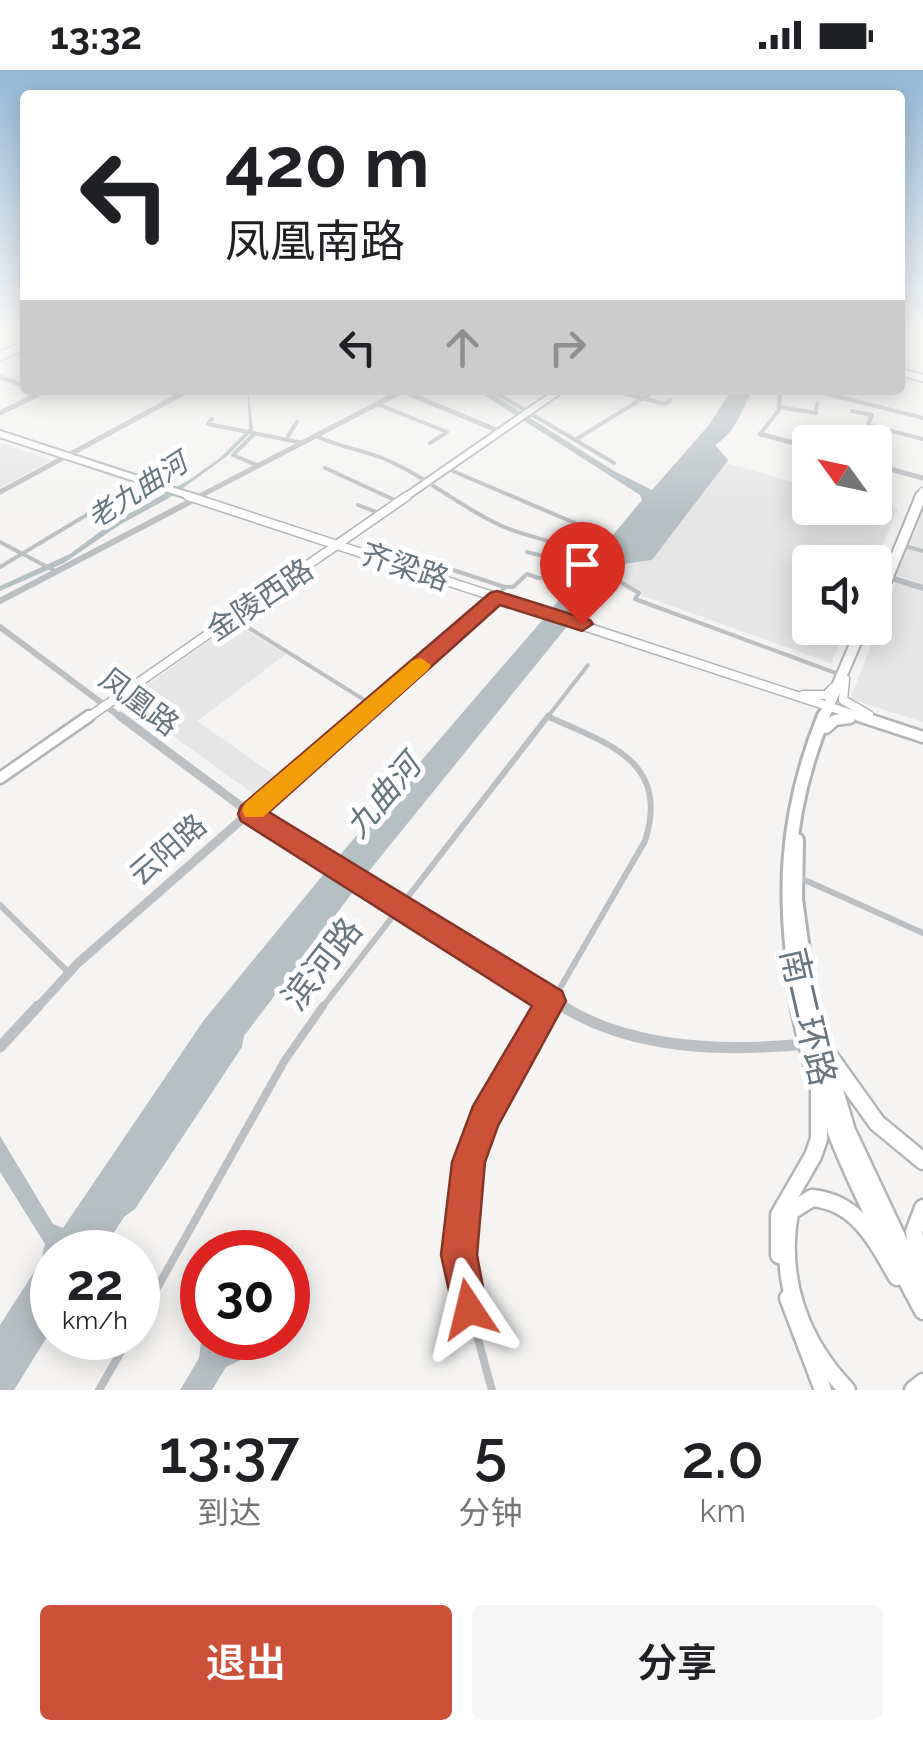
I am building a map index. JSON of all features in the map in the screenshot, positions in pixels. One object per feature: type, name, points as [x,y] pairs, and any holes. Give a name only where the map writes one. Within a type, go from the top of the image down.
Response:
[{"type":"main road","name":"金陵西路","points":[[0,778],[553,395]]},
{"type":"main road","name":"齐梁路","points":[[0,432],[923,736]]},
{"type":"main road","name":"齐梁路","points":[[125,474],[177,490]]},
{"type":"main road","points":[[892,561],[923,480]]},
{"type":"main road","points":[[899,544],[923,492]]},
{"type":"main road","name":"南二环路","points":[[857,645],[823,727],[797,814],[788,861],[787,919],[813,1042],[861,1164],[923,1292]]},
{"type":"main road","points":[[802,697],[826,696],[842,677]]},
{"type":"main road","points":[[842,677],[846,704],[874,720]]},
{"type":"main road","points":[[802,697],[820,710],[823,727],[843,718],[874,720]]},
{"type":"main road","name":"南二环路","points":[[797,814],[799,948],[813,1042]]},
{"type":"main road","points":[[813,1042],[836,1095],[920,1155]]},
{"type":"main road","points":[[813,1042],[822,1113],[820,1137],[808,1166],[779,1207],[775,1232],[791,1311],[823,1390]]},
{"type":"main road","name":"南二环路","points":[[836,1095],[888,1245],[923,1313]]},
{"type":"main road","points":[[833,1390],[793,1295],[784,1259],[790,1212],[800,1202],[825,1197],[856,1215],[923,1313]]},
{"type":"main road","points":[[920,1212],[913,1236],[923,1275]]},
{"type":"main road","points":[[817,1352],[847,1390]]},
{"type":"street","points":[[0,413],[34,395]]},
{"type":"street","points":[[0,494],[180,395]]},
{"type":"street","points":[[0,601],[51,569],[392,395]]},
{"type":"street","points":[[413,395],[501,432]]},
{"type":"street","points":[[498,395],[525,416],[614,463]]},
{"type":"street","points":[[631,395],[664,404],[671,400]]},
{"type":"street","points":[[575,440],[648,395]]},
{"type":"street","points":[[780,395],[780,407],[760,434],[792,442]]},
{"type":"street","points":[[832,395],[921,417],[923,408]]},
{"type":"street","points":[[377,404],[447,432],[430,442]]},
{"type":"street","points":[[780,407],[816,414],[817,404]]},
{"type":"street","points":[[852,411],[872,414],[868,426],[923,439]]},
{"type":"street","points":[[212,419],[208,424],[245,434],[288,436],[303,443]]},
{"type":"street","points":[[288,436],[298,422]]},
{"type":"street","points":[[252,435],[234,455],[259,466]]},
{"type":"street","points":[[316,436],[343,449],[382,458],[500,525],[577,550],[583,556],[582,564],[527,552]]},
{"type":"street","points":[[325,468],[399,502]]},
{"type":"street","points":[[448,468],[602,535]]},
{"type":"street","points":[[892,470],[923,480]]},
{"type":"street","points":[[0,567],[144,481]]},
{"type":"street","points":[[358,505],[382,514]]},
{"type":"street","points":[[0,542],[51,569]]},
{"type":"street","points":[[899,544],[923,552]]},
{"type":"street","points":[[390,560],[410,556],[499,594],[527,574],[538,578],[561,577],[572,563]]},
{"type":"street","points":[[892,578],[923,588]]},
{"type":"street","points":[[617,580],[639,593],[635,599],[842,677]]},
{"type":"street","name":"云阳路","points":[[0,1043],[67,970],[499,594]]},
{"type":"street","points":[[233,618],[373,705]]},
{"type":"street","name":"凤凰路","points":[[0,627],[249,812],[587,1022],[668,1044],[813,1042]]},
{"type":"street","name":"滨河路","points":[[160,1283],[285,1060],[588,665]]},
{"type":"street","points":[[492,1390],[462,1281],[459,1255],[463,1189],[485,1118],[645,841],[651,829],[654,802],[644,775],[624,754],[548,717]]},
{"type":"street","points":[[795,876],[923,933]]},
{"type":"street","points":[[0,905],[67,970]]},
{"type":"street","points":[[99,1390],[116,1360]]},
{"type":"shaded area","points":[[248,395],[253,430],[226,457],[169,498],[121,524],[64,563],[0,591],[0,586],[70,554],[109,525],[189,480],[220,458],[249,429]]},
{"type":"shaded area","points":[[484,395],[494,395],[614,471],[652,490],[708,426],[729,395],[750,395],[733,428],[715,445],[728,460],[726,463],[652,560],[617,565],[588,608],[569,624],[365,876],[244,1036],[242,1047],[135,1209],[115,1230],[36,1230],[0,1172],[0,1136],[53,1224],[63,1228],[204,1020],[642,500],[640,495]]},
{"type":"shaded area","points":[[2,444],[51,460],[0,488]]},
{"type":"shaded area","points":[[726,463],[792,482],[792,525],[891,525],[882,545],[792,545],[792,645],[839,645],[831,663],[604,582],[617,565],[652,560]]},
{"type":"shaded area","points":[[923,503],[923,584],[894,574]]},
{"type":"shaded area","points":[[896,582],[923,591],[923,722],[850,699],[871,645],[892,645],[892,592]]},
{"type":"shaded area","points":[[230,626],[239,626],[286,654],[197,721],[277,777],[255,795],[125,701]]},
{"type":"shaded area","points":[[30,1278],[33,1360],[14,1390],[0,1390],[0,1325]]},
{"type":"shaded area","points":[[198,1360],[240,1360],[226,1367],[212,1390],[180,1390]]},
{"type":"slow traffic","points":[[254,810],[421,665]]},
{"type":"route","points":[[469,1309],[459,1255],[468,1162],[485,1118],[552,1001],[250,814],[497,597],[582,624]]},
{"type":"water label","name":"老九曲河","points":[[137,490]]},
{"type":"water label","name":"九曲河","points":[[383,796]]}]
